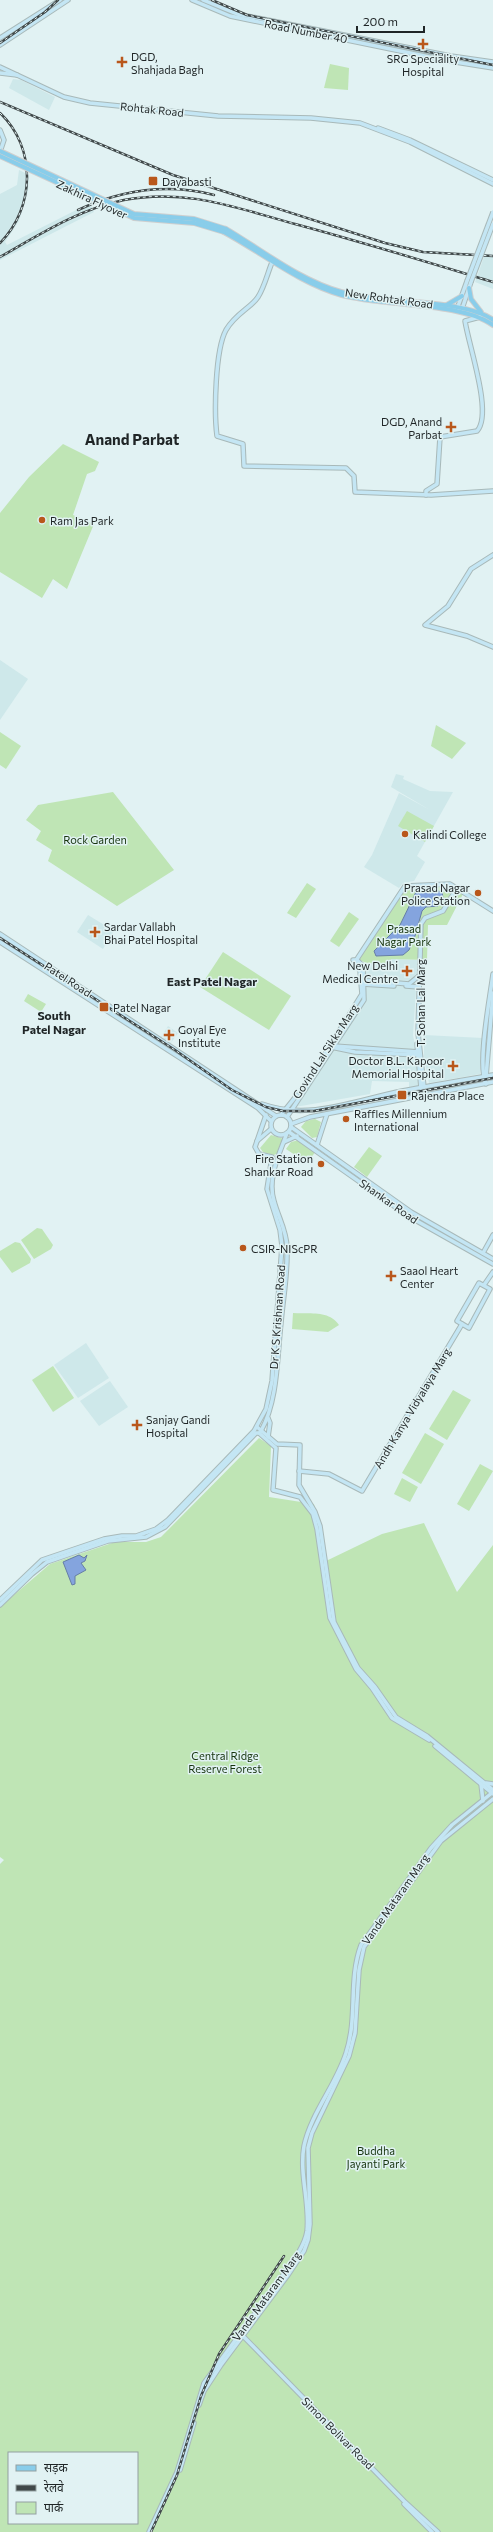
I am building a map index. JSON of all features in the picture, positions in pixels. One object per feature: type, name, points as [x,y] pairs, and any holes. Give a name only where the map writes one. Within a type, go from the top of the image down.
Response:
[{"type":"main road","name":"Zakhira Flyover","points":[[0,151],[134,214],[194,219],[225,230],[247,242]]},
{"type":"main road","name":"Zakhira Flyover","points":[[0,156],[134,218],[194,223],[225,230],[255,250]]},
{"type":"main road","name":"New Rohtak Road","points":[[247,242],[312,284],[342,295],[383,303],[459,310]]},
{"type":"main road","name":"New Rohtak Road","points":[[255,250],[305,277],[342,292],[365,297],[445,306],[481,315],[493,320]]},
{"type":"main road","points":[[469,288],[470,299],[481,315]]},
{"type":"main road","points":[[445,306],[462,296]]},
{"type":"main road","name":"New Rohtak Road","points":[[481,315],[493,325]]},
{"type":"street","points":[[0,38],[60,0]]},
{"type":"street","points":[[0,45],[68,0]]},
{"type":"street","name":"Road Number 40","points":[[192,0],[230,16],[449,61],[493,68]]},
{"type":"street","points":[[203,0],[237,14],[451,56],[493,62]]},
{"type":"street","name":"Rohtak Road","points":[[0,67],[64,97],[90,103],[218,116],[311,118]]},
{"type":"street","points":[[0,73],[22,76]]},
{"type":"street","points":[[311,118],[362,121],[410,140],[493,180]]},
{"type":"street","points":[[311,118],[360,123],[410,142],[493,184]]},
{"type":"street","points":[[0,130],[4,140],[0,151]]},
{"type":"street","points":[[459,310],[469,288],[469,281],[493,212]]},
{"type":"street","points":[[459,310],[462,296],[493,224]]},
{"type":"street","points":[[273,260],[258,297],[235,316],[223,336],[218,364],[216,409],[217,438],[243,444],[245,467],[344,468],[354,476],[354,492],[426,495],[493,491]]},
{"type":"street","points":[[426,495],[426,491],[437,484],[441,436],[476,431],[488,415],[483,380],[465,321],[481,315]]},
{"type":"street","points":[[493,555],[471,569],[448,606],[426,623],[426,627],[467,636],[493,647]]},
{"type":"street","points":[[419,1053],[355,1052],[332,1046],[364,1000],[360,971],[355,961],[403,887],[442,883],[453,885],[493,910]]},
{"type":"street","name":"T. Sohan Lal Marg","points":[[422,1088],[419,1053],[418,986],[422,920],[443,911],[457,888]]},
{"type":"street","name":"Patel Road","points":[[0,934],[279,1115]]},
{"type":"street","name":"Patel Road","points":[[0,942],[266,1115],[271,1121]]},
{"type":"street","points":[[488,1075],[493,974]]},
{"type":"street","points":[[362,982],[409,984],[419,976]]},
{"type":"street","points":[[362,982],[418,986]]},
{"type":"street","points":[[486,1084],[488,1075],[493,993]]},
{"type":"street","name":"Govind Lal Sikka Marg","points":[[279,1115],[285,1110],[332,1046]]},
{"type":"street","name":"Govind Lal Sikka Marg","points":[[287,1117],[332,1046]]},
{"type":"street","points":[[257,1102],[290,1111],[330,1108],[488,1075]]},
{"type":"street","points":[[291,1125],[316,1116],[493,1082]]},
{"type":"street","points":[[317,1145],[327,1114]]},
{"type":"street","points":[[266,1115],[256,1141],[258,1153],[272,1157],[280,1153]]},
{"type":"street","points":[[279,1115],[287,1117],[291,1125],[288,1133],[277,1135],[271,1129],[271,1121],[279,1115]]},
{"type":"street","points":[[316,1116],[325,1122]]},
{"type":"street","name":"Shankar Road","points":[[291,1125],[330,1157],[408,1216],[493,1264]]},
{"type":"street","points":[[256,1141],[271,1129]]},
{"type":"street","name":"Shankar Road","points":[[288,1133],[297,1136],[330,1157],[411,1212],[493,1259]]},
{"type":"street","name":"Dr K S Krishnan Road","points":[[257,1432],[268,1418],[272,1397],[282,1309],[287,1247],[285,1230],[272,1189],[273,1176],[288,1133]]},
{"type":"street","points":[[284,1142],[297,1136]]},
{"type":"street","name":"Dr K S Krishnan Road","points":[[257,1432],[257,1427],[266,1409],[269,1396],[282,1246],[280,1230],[267,1189],[272,1157]]},
{"type":"street","points":[[483,1253],[493,1235]]},
{"type":"street","points":[[484,1285],[493,1272]]},
{"type":"street","points":[[479,1283],[484,1285],[490,1290],[470,1328],[456,1321],[479,1283]]},
{"type":"street","points":[[277,1309],[282,1309]]},
{"type":"street","name":"Andh Kanya Vidyalaya Marg","points":[[299,1471],[329,1474],[362,1491],[462,1324]]},
{"type":"street","points":[[268,1418],[270,1422],[268,1437]]},
{"type":"street","points":[[257,1432],[268,1437],[276,1446],[272,1488],[276,1493],[300,1497],[313,1514],[317,1529],[332,1625],[356,1669],[372,1688],[392,1718],[428,1739],[493,1792]]},
{"type":"street","points":[[257,1432],[276,1446],[300,1445],[299,1485],[301,1492],[315,1512],[320,1526],[334,1622],[358,1668],[375,1687],[396,1717],[427,1736],[482,1783],[493,1784]]},
{"type":"street","points":[[0,1600],[42,1560],[104,1539],[122,1536],[136,1536],[156,1529],[168,1520],[257,1432]]},
{"type":"street","points":[[0,1605],[32,1574],[47,1562],[108,1541],[140,1539],[160,1530],[221,1472],[257,1432]]},
{"type":"street","points":[[482,1783],[483,1801]]},
{"type":"street","name":"Vande Mataram Marg","points":[[241,2335],[286,2271],[307,2232],[304,2147],[310,2128],[346,2054],[352,2030],[356,1962],[361,1945],[431,1848],[452,1825],[493,1792]]},
{"type":"street","name":"Vande Mataram Marg","points":[[150,2532],[177,2472],[204,2383],[288,2275],[304,2251],[308,2240],[310,2224],[308,2148],[312,2134],[349,2056],[355,2033],[359,1970],[364,1947],[441,1841],[493,1799]]},
{"type":"street","name":"Simon Bolivar Road","points":[[241,2335],[432,2532]]},
{"type":"street","name":"Simon Bolivar Road","points":[[241,2335],[404,2501],[438,2532]]},
{"type":"shaded area","points":[[13,79],[21,80],[55,97],[49,110],[9,88]]},
{"type":"shaded area","points":[[19,170],[29,175],[28,191],[19,221],[5,242],[7,245],[90,203],[94,212],[0,260],[0,194],[17,185]]},
{"type":"shaded area","points":[[485,254],[493,255],[493,289],[475,282]]},
{"type":"shaded area","points":[[0,660],[28,679],[0,720]]},
{"type":"shaded area","name":"Kalindi College","points":[[396,774],[404,776],[403,779],[430,791],[453,792],[417,856],[425,862],[414,881],[403,883],[399,888],[364,867],[372,855],[399,793],[430,810],[391,787]]},
{"type":"shaded area","name":"Sardar Vallabh Bhai Patel Hospital","points":[[88,915],[114,931],[103,949],[77,932]]},
{"type":"shaded area","name":"Rajendra Place","points":[[391,959],[418,960],[413,1035],[423,1086],[409,1088],[409,1082],[372,1081],[370,1094],[295,1107],[293,1105],[364,999],[366,963],[391,964]]},
{"type":"shaded area","name":"Goyal Eye Institute","points":[[168,1026],[178,1033],[171,1043],[161,1037]]},
{"type":"shaded area","name":"Doctor B.L. Kapoor Memorial Hospital","points":[[424,1035],[483,1038],[480,1074],[429,1083],[424,1058]]},
{"type":"shaded area","points":[[86,1343],[109,1378],[78,1398],[54,1365]]},
{"type":"shaded area","points":[[110,1381],[128,1407],[99,1426],[80,1401]]},
{"type":"green space","points":[[330,64],[349,68],[348,90],[324,88]]},
{"type":"green space","name":"Ram Jas Park","points":[[63,444],[99,462],[95,471],[87,474],[73,515],[94,524],[67,589],[53,579],[42,598],[0,572],[0,513],[29,477]]},
{"type":"green space","points":[[436,725],[466,743],[452,759],[431,746]]},
{"type":"green space","points":[[0,732],[21,746],[6,769],[0,765]]},
{"type":"green space","name":"Rock Garden","points":[[113,792],[174,870],[117,906],[48,861],[52,850],[36,840],[41,831],[26,820],[38,805]]},
{"type":"green space","points":[[407,811],[434,826],[425,842],[398,826]]},
{"type":"green space","points":[[307,883],[316,889],[296,918],[287,913]]},
{"type":"green space","name":"Prasad Nagar Park","points":[[431,884],[450,887],[463,894],[447,925],[428,925],[427,960],[391,959],[391,964],[366,963],[358,959],[405,887]]},
{"type":"green space","points":[[349,912],[359,919],[339,947],[330,941]]},
{"type":"green space","points":[[223,952],[291,996],[269,1030],[200,987]]},
{"type":"green space","points":[[28,994],[46,1004],[41,1012],[24,1001]]},
{"type":"green space","points":[[315,1119],[321,1122],[317,1137],[312,1138],[301,1127],[306,1121]]},
{"type":"green space","points":[[271,1135],[284,1139],[280,1152],[274,1155],[263,1152],[260,1148]]},
{"type":"green space","points":[[299,1140],[316,1151],[310,1159],[298,1157],[286,1149],[291,1142]]},
{"type":"green space","points":[[369,1147],[382,1156],[367,1177],[354,1167]]},
{"type":"green space","points":[[37,1228],[42,1229],[53,1245],[51,1249],[34,1259],[21,1240]]},
{"type":"green space","points":[[15,1242],[20,1243],[31,1259],[30,1263],[12,1273],[0,1257],[0,1251]]},
{"type":"green space","points":[[293,1313],[325,1315],[335,1320],[339,1325],[328,1332],[292,1329]]},
{"type":"green space","points":[[53,1366],[74,1398],[53,1412],[32,1380]]},
{"type":"green space","points":[[453,1390],[471,1400],[447,1440],[429,1429]]},
{"type":"green space","points":[[425,1433],[444,1444],[421,1484],[402,1473]]},
{"type":"green space","name":"Central Ridge Reserve Forest","points":[[259,1438],[271,1446],[269,1497],[314,1504],[326,1561],[382,1534],[424,1523],[457,1592],[493,1545],[493,2532],[0,2532],[0,1864],[4,1860],[0,1857],[0,1607],[50,1564],[115,1542],[146,1542],[161,1537]]},
{"type":"green space","points":[[480,1464],[493,1471],[469,1511],[457,1504]]},
{"type":"green space","points":[[402,1478],[418,1487],[410,1502],[394,1494]]},
{"type":"water","points":[[430,889],[442,892],[443,898],[438,906],[426,907],[422,911],[415,936],[409,950],[403,955],[376,956],[374,951],[400,925],[416,892]]},
{"type":"water","points":[[79,1555],[84,1558],[87,1555],[85,1561],[81,1563],[86,1570],[75,1576],[75,1584],[72,1585],[63,1562]]},
{"type":"railway","points":[[0,43],[45,12],[58,0]]},
{"type":"railway","points":[[212,0],[247,15],[493,65]]},
{"type":"railway","points":[[0,102],[173,175],[385,243],[423,252],[493,256]]},
{"type":"railway","points":[[0,113],[12,127],[21,143],[27,178],[25,196],[20,213],[12,229],[0,243]]},
{"type":"railway","points":[[78,210],[94,203],[144,190],[179,189],[214,195]]},
{"type":"railway","points":[[0,257],[75,216],[107,204],[147,197],[169,196],[190,198],[232,206],[493,282]]},
{"type":"railway","points":[[0,938],[175,1050],[232,1090],[266,1107],[283,1111],[314,1111],[493,1078]]},
{"type":"railway","points":[[151,2532],[177,2475],[201,2396],[219,2354],[284,2256]]},
{"type":"place","name":"SRG Speciality Hospital","points":[[423,44]]},
{"type":"place","name":"DGD, Shahjada Bagh","points":[[122,62]]},
{"type":"place","name":"Dayabasti","points":[[153,181]]},
{"type":"place","name":"DGD, Anand Parbat","points":[[451,427]]},
{"type":"place","name":"Ram Jas Park","points":[[42,520]]},
{"type":"place","name":"Kalindi College","points":[[405,834]]},
{"type":"place","name":"Prasad Nagar Police Station","points":[[478,893]]},
{"type":"place","name":"Sardar Vallabh Bhai Patel Hospital","points":[[95,932]]},
{"type":"place","name":"New Delhi Medical Centre","points":[[407,971]]},
{"type":"place","name":"Patel Nagar","points":[[104,1007]]},
{"type":"place","name":"Goyal Eye Institute","points":[[169,1035]]},
{"type":"place","name":"Doctor B.L. Kapoor Memorial Hospital","points":[[453,1066]]},
{"type":"place","name":"Rajendra Place","points":[[402,1095]]},
{"type":"place","name":"Raffles Millennium International","points":[[346,1119]]},
{"type":"place","name":"Fire Station Shankar Road","points":[[321,1164]]},
{"type":"place","name":"CSIR-NIScPR","points":[[243,1248]]},
{"type":"place","name":"Saaol Heart Center","points":[[391,1276]]},
{"type":"place","name":"Sanjay Gandi Hospital","points":[[137,1425]]},
{"type":"district","name":"Anand Parbat","points":[[132,439]]},
{"type":"district","name":"East Patel Nagar","points":[[212,981]]},
{"type":"district","name":"South Patel Nagar","points":[[54,1022]]},
{"type":"park label","name":"Buddha Jayanti Park","points":[[376,2156]]}]
